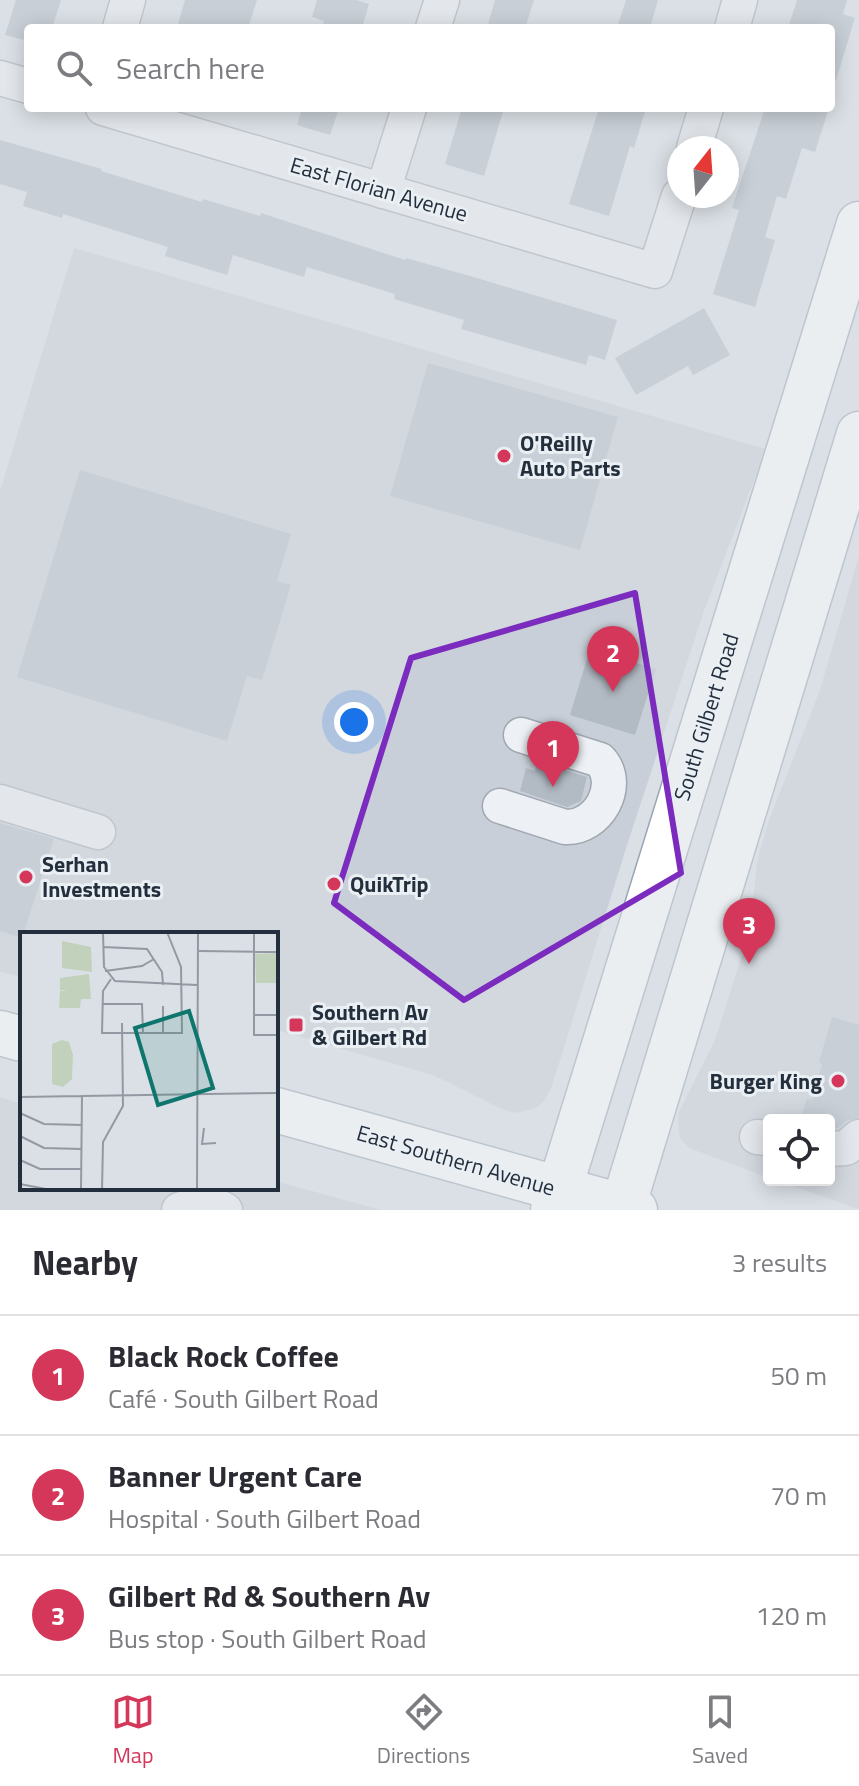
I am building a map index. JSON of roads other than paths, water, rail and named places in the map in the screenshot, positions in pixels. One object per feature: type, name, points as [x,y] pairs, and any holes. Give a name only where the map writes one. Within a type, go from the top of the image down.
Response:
[{"type":"main road","name":"South Gilbert Road","points":[[557,1199],[859,224]]},
{"type":"main road","points":[[627,1209],[859,434]]},
{"type":"main road","points":[[778,487],[841,493]]},
{"type":"main road","points":[[0,1033],[20,1038]]},
{"type":"main road","name":"East Southern Avenue","points":[[278,1111],[557,1199],[627,1209]]},
{"type":"street","points":[[121,24],[128,0]]},
{"type":"street","points":[[434,24],[442,0]]},
{"type":"street","points":[[733,24],[740,0]]},
{"type":"street","points":[[0,78],[24,85]]},
{"type":"street","name":"East Florian Avenue","points":[[116,112],[655,271],[675,208]]},
{"type":"street","points":[[383,191],[408,112]]},
{"type":"street","points":[[698,136],[705,112]]},
{"type":"street","points":[[500,806],[565,827],[576,827],[593,819],[602,806],[609,784],[607,768],[600,760],[521,735]]},
{"type":"street","points":[[0,802],[98,832]]},
{"type":"street","points":[[835,1149],[846,1148],[859,1137]]},
{"type":"street","points":[[179,1210],[194,1204],[213,1203],[225,1210]]},
{"type":"place","name":"O'Reilly Auto Parts","points":[[504,456]]},
{"type":"place","name":"Banner Urgent Care","points":[[613,692]]},
{"type":"place","name":"Black Rock Coffee","points":[[553,787]]},
{"type":"place","name":"Serhan Investments","points":[[26,877]]},
{"type":"place","name":"QuikTrip","points":[[334,884]]},
{"type":"place","name":"Gilbert Rd & Southern Av","points":[[749,964]]},
{"type":"place","name":"Southern Av & Gilbert Rd","points":[[296,1025]]},
{"type":"place","name":"Burger King","points":[[838,1081]]}]
